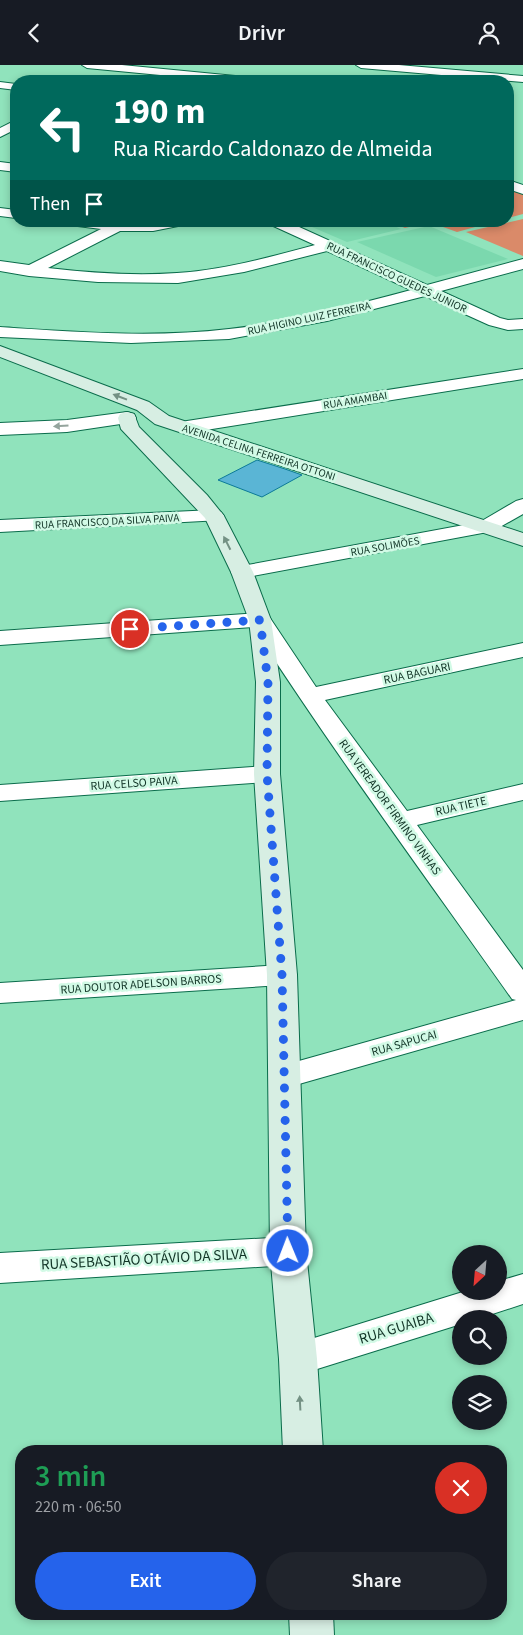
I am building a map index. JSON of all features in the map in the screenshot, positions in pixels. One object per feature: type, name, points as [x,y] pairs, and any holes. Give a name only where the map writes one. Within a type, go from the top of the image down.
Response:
[{"type":"main road","name":"AVENIDA CELINA FERREIRA OTTONI","points":[[0,351],[143,406],[162,420],[523,540]]},
{"type":"main road","points":[[0,369],[127,418],[162,420]]},
{"type":"main road","points":[[127,418],[143,406]]},
{"type":"main road","points":[[127,418],[130,429],[200,499],[214,516],[242,572],[260,620],[268,682],[267,774],[282,975],[288,1251],[298,1359],[303,1445]]},
{"type":"main road","points":[[311,1620],[312,1635]]},
{"type":"street","points":[[87,65],[190,75]]},
{"type":"street","points":[[361,65],[428,68],[488,75]]},
{"type":"street","points":[[107,75],[119,68]]},
{"type":"street","points":[[8,281],[117,227]]},
{"type":"street","name":"RUA FRANCISCO GUEDES JUNIOR","points":[[287,227],[495,322],[508,325],[523,324]]},
{"type":"street","points":[[0,267],[107,278],[158,279],[216,273],[329,246]]},
{"type":"street","name":"RUA HIGINO LUIZ FERREIRA","points":[[0,332],[143,338],[210,335],[260,330],[321,318],[523,264]]},
{"type":"street","name":"RUA AMAMBAI","points":[[187,427],[523,373]]},
{"type":"street","points":[[0,429],[67,426],[127,418]]},
{"type":"street","name":"RUA SOLIMÕES","points":[[242,572],[486,527],[523,505]]},
{"type":"street","name":"RUA FRANCISCO DA SILVA PAIVA","points":[[0,526],[214,516]]},
{"type":"street","points":[[0,638],[260,620]]},
{"type":"street","name":"RUA VEREADOR FIRMINO VINHAS","points":[[260,620],[310,696],[523,992]]},
{"type":"street","name":"RUA BAGUARI","points":[[310,696],[523,650]]},
{"type":"street","name":"RUA CELSO PAIVA","points":[[0,793],[267,774]]},
{"type":"street","name":"RUA TIETE","points":[[399,821],[523,792]]},
{"type":"street","name":"RUA DOUTOR ADELSON BARROS","points":[[0,993],[282,975]]},
{"type":"street","name":"RUA SAPUCAI","points":[[285,1076],[523,1009]]},
{"type":"street","name":"RUA SEBASTIÃO OTÁVIO DA SILVA","points":[[0,1268],[288,1251]]},
{"type":"street","name":"RUA GUAIBA","points":[[298,1359],[523,1289]]},
{"type":"shaded area","points":[[514,190],[523,194],[523,214],[514,216]]},
{"type":"shaded area","points":[[523,219],[523,256],[466,232],[488,227],[514,227],[514,221]]},
{"type":"shaded area","points":[[312,227],[396,227],[401,229],[347,242]]},
{"type":"shaded area","points":[[431,227],[508,259],[436,277],[357,242]]},
{"type":"shaded area","points":[[443,227],[475,227],[457,232]]},
{"type":"building","points":[[257,460],[302,475],[262,497],[218,480]]},
{"type":"route","points":[[130,629],[260,620],[268,682],[267,774],[282,975],[288,1251]]}]
